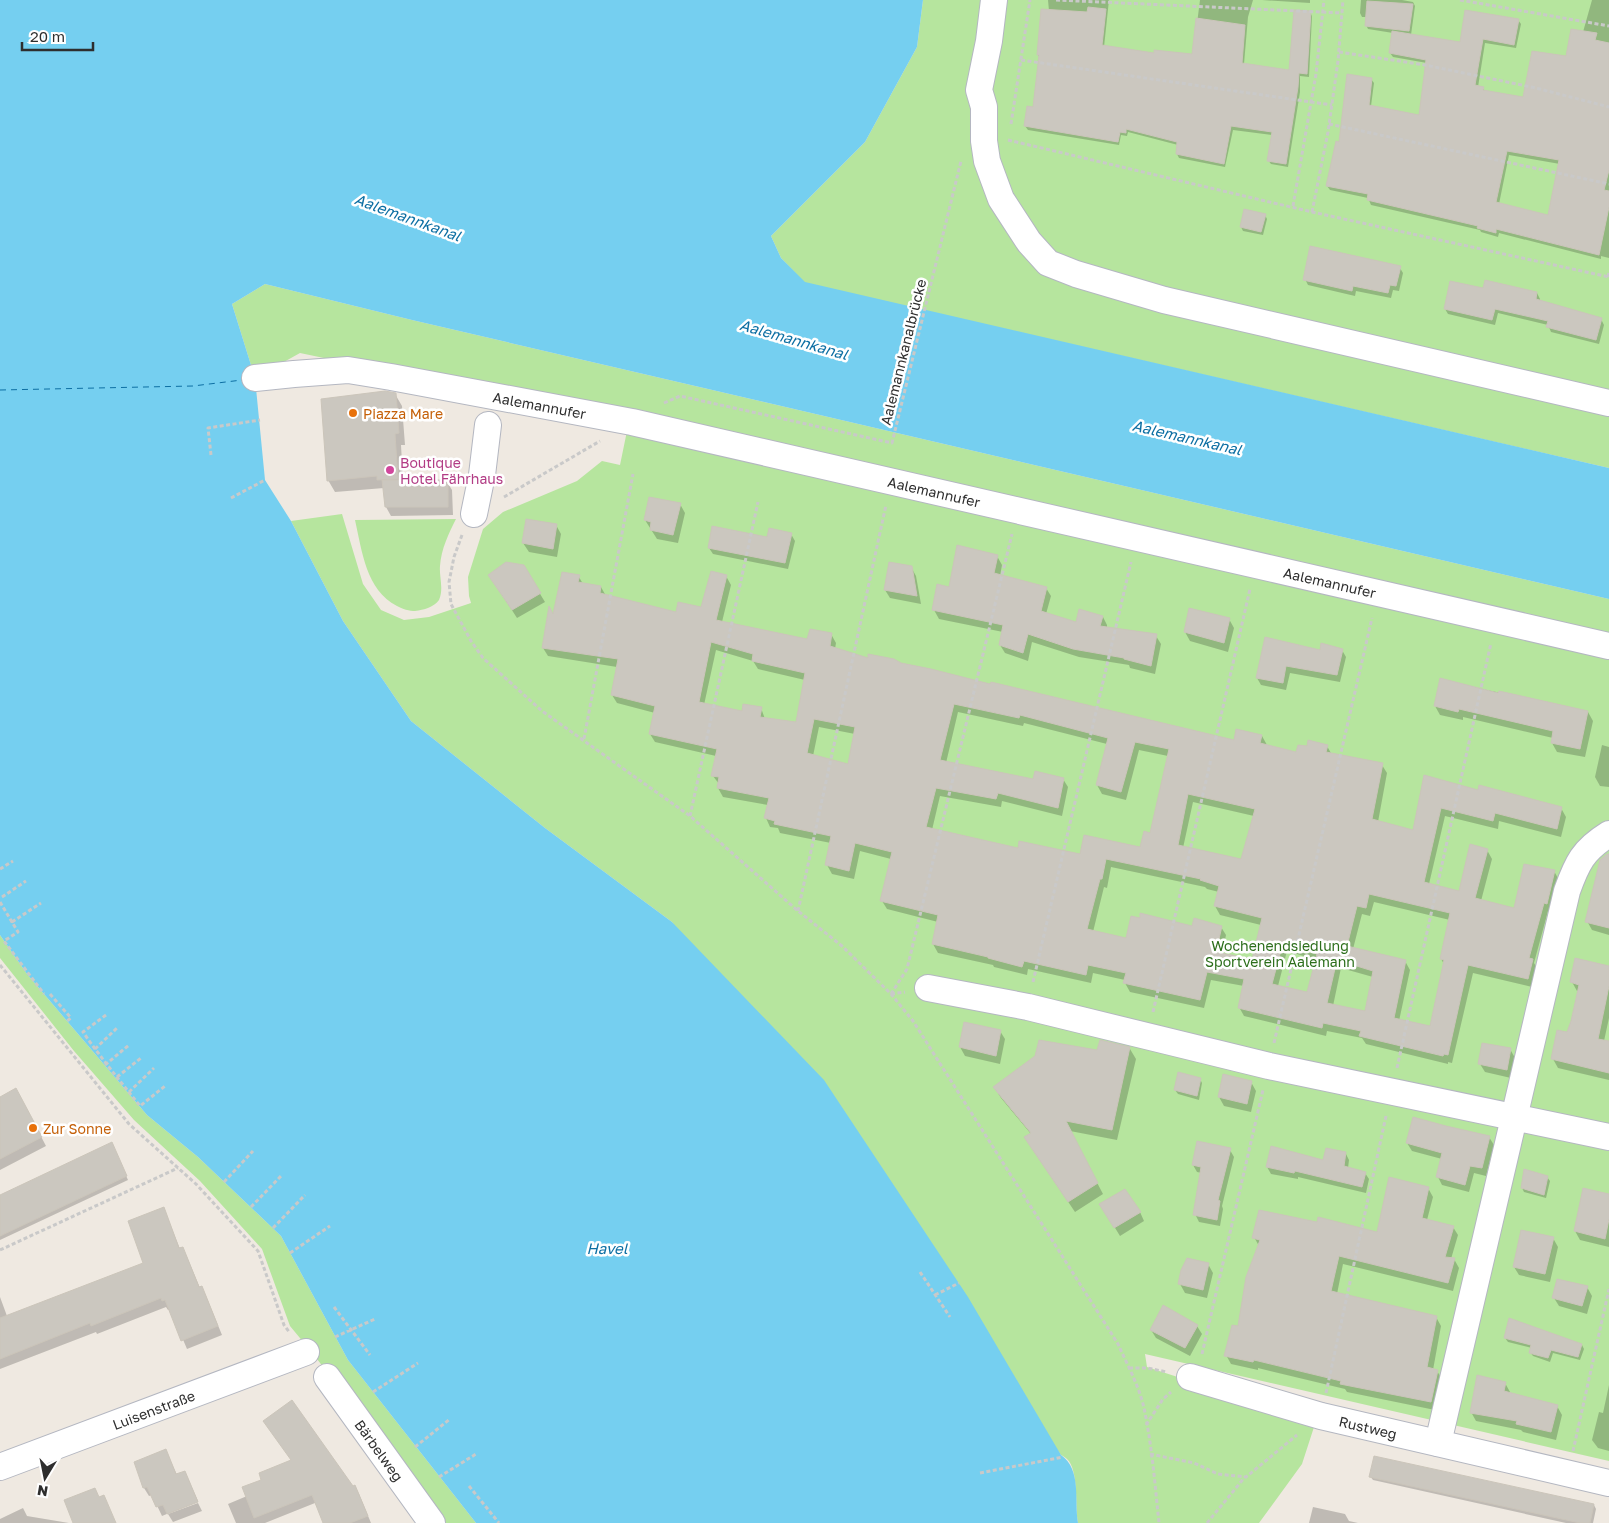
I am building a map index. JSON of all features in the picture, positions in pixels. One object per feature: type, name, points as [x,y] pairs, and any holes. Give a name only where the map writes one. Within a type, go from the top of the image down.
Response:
[{"type":"street","points":[[994,0],[989,41],[979,90],[984,107],[984,141],[987,162],[1001,199],[1028,242],[1048,262],[1076,274],[1164,300],[1609,403]]},
{"type":"street","name":"Aalemannufer","points":[[255,378],[348,370],[632,422],[1609,646]]},
{"type":"street","points":[[474,514],[482,475],[481,427],[520,402]]},
{"type":"street","points":[[1438,1443],[1567,891],[1578,862],[1596,842],[1609,834]]},
{"type":"street","points":[[928,988],[1028,1008],[1268,1066],[1609,1136]]},
{"type":"street","name":"Luisenstraße","points":[[0,1467],[306,1352]]},
{"type":"street","name":"Bärbelweg","points":[[327,1377],[432,1523]]},
{"type":"street","name":"Rustweg","points":[[1193,1378],[1321,1416],[1609,1483]]},
{"type":"path","points":[[1030,0],[1008,141],[1293,206],[1312,212],[1608,277],[1609,272]]},
{"type":"path","points":[[1056,0],[1342,13]]},
{"type":"path","points":[[1293,206],[1316,74],[1324,0]]},
{"type":"path","points":[[1312,212],[1332,105],[1343,0]]},
{"type":"path","points":[[1460,0],[1597,22],[1609,26]]},
{"type":"path","points":[[1339,52],[1425,65],[1536,88],[1609,106]]},
{"type":"path","points":[[1021,60],[1332,105]]},
{"type":"path","points":[[1329,124],[1609,184]]},
{"type":"path","name":"Aalemannkanalbrücke","points":[[680,396],[892,444],[949,214]]},
{"type":"path","points":[[211,455],[208,428],[260,420]]},
{"type":"path","points":[[474,514],[632,422]]},
{"type":"path","points":[[584,739],[633,474]]},
{"type":"path","points":[[231,498],[265,480]]},
{"type":"path","points":[[798,911],[891,480]]},
{"type":"path","points":[[690,816],[758,502]]},
{"type":"path","points":[[891,994],[907,969],[1018,510]]},
{"type":"path","points":[[1028,1008],[1136,537]]},
{"type":"path","points":[[456,553],[449,582],[451,604],[471,641],[483,658],[542,711],[690,816],[798,911],[842,946],[891,994],[913,1021],[1118,1344],[1144,1406],[1159,1523]]},
{"type":"path","points":[[1147,1037],[1256,564]]},
{"type":"path","points":[[1146,1424],[1163,1399],[1177,1387],[1193,1378],[1378,593]]},
{"type":"path","points":[[1207,1523],[1246,1476],[1321,1416],[1496,620]]},
{"type":"path","points":[[0,870],[13,861]]},
{"type":"path","points":[[2,897],[26,881]]},
{"type":"path","points":[[0,902],[18,932],[4,941],[44,994]]},
{"type":"path","points":[[12,922],[41,903]]},
{"type":"path","points":[[0,965],[129,1124],[196,1184],[258,1251],[284,1325],[306,1352]]},
{"type":"path","points":[[50,994],[71,1018],[67,1021]]},
{"type":"path","points":[[106,1015],[83,1032],[105,1065],[140,1106],[165,1086]]},
{"type":"path","points":[[95,1049],[117,1028]]},
{"type":"path","points":[[105,1065],[129,1044]]},
{"type":"path","points":[[117,1077],[141,1058]]},
{"type":"path","points":[[129,1092],[154,1068]]},
{"type":"path","points":[[224,1182],[253,1151]]},
{"type":"path","points":[[0,1250],[178,1168]]},
{"type":"path","points":[[251,1207],[281,1176]]},
{"type":"path","points":[[273,1228],[305,1195]]},
{"type":"path","points":[[290,1253],[330,1226]]},
{"type":"path","points":[[920,1272],[950,1317]]},
{"type":"path","points":[[935,1295],[959,1283]]},
{"type":"path","points":[[1568,1473],[1609,1289]]},
{"type":"path","points":[[334,1307],[370,1355]]},
{"type":"path","points":[[335,1337],[375,1318]]},
{"type":"path","points":[[373,1392],[418,1363]]},
{"type":"path","points":[[1129,1368],[1147,1368],[1193,1378]]},
{"type":"path","points":[[415,1447],[450,1419]]},
{"type":"path","points":[[439,1476],[476,1454]]},
{"type":"path","points":[[1150,1454],[1194,1463],[1218,1474],[1246,1476]]},
{"type":"path","points":[[980,1473],[1063,1457]]},
{"type":"path","points":[[469,1486],[499,1523]]},
{"type":"green space","points":[[923,0],[1609,0],[1609,468],[805,283],[781,258],[771,236],[865,142],[917,47]]},
{"type":"green space","points":[[265,284],[412,320],[1609,599],[1609,646],[655,427],[300,353],[255,378],[232,304]]},
{"type":"green space","name":"Wochenendsiedlung Sportverein Aalemann","points":[[627,431],[1609,655],[1609,1461],[1145,1354],[1147,1367],[1199,1384],[1314,1427],[1302,1464],[1259,1523],[1078,1523],[1075,1480],[1071,1464],[1061,1455],[672,922],[545,828],[411,721],[343,621],[291,521],[342,514],[363,584],[381,610],[404,620],[429,617],[471,603],[468,577],[483,529],[503,512],[577,481],[602,461],[620,465]]},
{"type":"green space","points":[[456,519],[442,553],[439,600],[425,609],[413,611],[399,607],[387,599],[378,590],[367,569],[355,520]]},
{"type":"green space","points":[[0,935],[27,974],[147,1115],[198,1157],[281,1236],[348,1360],[476,1523],[441,1523],[290,1326],[262,1249],[200,1181],[134,1120],[74,1051],[0,958]]},
{"type":"water","name":"Havel","points":[[0,0],[923,0],[917,47],[865,142],[771,236],[781,258],[805,282],[1609,468],[1609,599],[412,320],[265,284],[232,304],[255,378],[265,480],[291,521],[343,621],[411,721],[545,828],[672,922],[824,1080],[968,1297],[1061,1455],[1068,1461],[1075,1477],[1078,1523],[476,1523],[348,1360],[281,1236],[198,1157],[147,1115],[27,974],[0,935]]},
{"type":"building","points":[[1367,1],[1413,4],[1409,31],[1365,26]]},
{"type":"building","points":[[1088,7],[1106,9],[1102,45],[1154,53],[1154,50],[1192,54],[1196,18],[1245,25],[1242,63],[1289,70],[1294,10],[1311,11],[1307,74],[1299,73],[1286,164],[1267,161],[1272,132],[1231,126],[1224,164],[1176,154],[1177,142],[1126,129],[1126,133],[1120,132],[1118,142],[1024,126],[1027,106],[1033,107],[1039,55],[1037,55],[1041,9],[1087,12]]},
{"type":"building","points":[[1465,10],[1519,19],[1514,45],[1483,39],[1475,85],[1484,87],[1483,90],[1523,97],[1532,51],[1566,56],[1571,29],[1597,33],[1595,40],[1609,43],[1609,170],[1604,190],[1609,191],[1609,207],[1599,255],[1496,229],[1496,233],[1477,228],[1478,226],[1367,200],[1368,194],[1326,186],[1336,141],[1339,142],[1347,74],[1372,78],[1369,105],[1419,115],[1426,60],[1389,53],[1392,31],[1460,42]],"holes":[[[1507,151],[1559,160],[1548,215],[1496,202]]]},
{"type":"building","points":[[1244,209],[1266,214],[1261,232],[1240,227]]},
{"type":"building","points":[[1310,246],[1401,266],[1396,286],[1390,285],[1388,293],[1353,286],[1352,291],[1303,280]]},
{"type":"building","points":[[1485,280],[1537,292],[1536,299],[1602,318],[1596,340],[1546,327],[1548,321],[1495,309],[1492,320],[1444,309],[1450,281],[1483,288]]},
{"type":"building","points":[[385,391],[396,393],[399,433],[395,434],[398,479],[377,480],[377,476],[327,481],[321,399]]},
{"type":"building","points":[[382,480],[448,480],[448,507],[385,507]]},
{"type":"building","points":[[649,497],[681,503],[673,535],[650,530],[651,522],[644,520]]},
{"type":"building","points":[[526,519],[557,524],[553,549],[522,543]]},
{"type":"building","points":[[712,526],[767,537],[769,528],[792,533],[785,563],[708,548]]},
{"type":"building","points":[[957,545],[998,555],[994,573],[1047,587],[1041,611],[1076,622],[1079,609],[1103,616],[1100,626],[1157,634],[1151,666],[1124,658],[1073,649],[1028,634],[1023,653],[999,645],[1003,625],[932,610],[937,584],[949,587]]},
{"type":"building","points":[[506,562],[524,565],[541,593],[512,610],[488,575]]},
{"type":"building","points":[[889,562],[912,566],[917,596],[884,590]]},
{"type":"building","points":[[711,571],[727,575],[716,620],[807,639],[810,629],[832,633],[830,646],[868,658],[868,654],[894,659],[901,663],[990,684],[991,682],[1234,740],[1236,729],[1262,735],[1260,743],[1296,752],[1298,745],[1307,746],[1308,740],[1328,745],[1326,752],[1383,763],[1372,819],[1413,830],[1424,775],[1478,790],[1479,785],[1562,807],[1557,829],[1495,813],[1493,821],[1441,808],[1424,882],[1459,891],[1470,844],[1488,849],[1475,898],[1514,908],[1524,864],[1555,870],[1547,904],[1544,903],[1529,958],[1533,959],[1528,979],[1468,965],[1448,1055],[1444,1054],[1443,1056],[1359,1036],[1361,1031],[1323,1023],[1322,1028],[1238,1008],[1244,979],[1207,972],[1200,1000],[1123,983],[1126,973],[1088,965],[1086,975],[1024,961],[1022,967],[932,944],[938,915],[880,901],[892,852],[855,843],[849,871],[825,865],[831,836],[774,824],[775,821],[764,818],[769,798],[717,788],[719,777],[711,776],[717,749],[649,734],[655,706],[611,695],[618,659],[542,648],[549,606],[553,614],[562,572],[580,575],[578,582],[601,586],[600,593],[676,612],[678,602],[701,607]],"holes":[[[711,642],[753,654],[752,661],[805,673],[796,722],[760,717],[762,707],[743,704],[742,711],[699,702]],[[954,704],[1019,718],[1020,715],[1108,738],[1096,785],[1121,792],[1135,742],[1169,749],[1150,833],[1144,831],[1140,847],[1084,835],[1080,854],[1019,841],[1018,848],[926,827],[936,788],[996,799],[998,793],[1058,808],[1064,778],[1035,771],[1033,779],[940,760]],[[814,719],[855,727],[848,764],[807,753]],[[1188,794],[1255,809],[1241,859],[1178,845]],[[1106,859],[1201,879],[1219,886],[1214,906],[1262,918],[1252,959],[1216,952],[1222,926],[1194,918],[1192,926],[1140,913],[1140,918],[1131,916],[1126,938],[1087,929],[1100,879],[1102,879]],[[1369,894],[1450,913],[1440,959],[1444,960],[1430,1026],[1394,1018],[1406,960],[1347,946],[1357,906],[1366,908]],[[1283,943],[1317,954],[1307,992],[1272,984]],[[1337,960],[1373,971],[1365,1011],[1327,1003]]]},
{"type":"building","points":[[1189,608],[1230,618],[1224,643],[1184,632]]},
{"type":"building","points":[[1265,637],[1320,650],[1321,643],[1343,649],[1337,675],[1286,666],[1283,683],[1256,678]]},
{"type":"building","points":[[1440,678],[1498,693],[1499,691],[1588,711],[1580,749],[1551,743],[1553,731],[1459,709],[1458,712],[1434,706]]},
{"type":"building","points":[[1609,854],[1609,928],[1585,922],[1600,860]]},
{"type":"building","points":[[1575,958],[1609,966],[1609,986],[1598,1039],[1609,1041],[1609,1073],[1551,1059],[1557,1030],[1567,1032],[1571,1021],[1579,985],[1570,982]]},
{"type":"building","points":[[964,1022],[1001,1030],[996,1056],[959,1047]]},
{"type":"building","points":[[1039,1040],[1097,1050],[1100,1040],[1130,1047],[1112,1130],[1066,1121],[1098,1183],[1068,1202],[1024,1137],[1031,1133],[993,1087],[1035,1056]]},
{"type":"building","points":[[1482,1043],[1511,1048],[1507,1070],[1478,1064]]},
{"type":"building","points":[[1178,1072],[1201,1078],[1197,1096],[1174,1090]]},
{"type":"building","points":[[1223,1074],[1252,1081],[1247,1104],[1218,1097]]},
{"type":"building","points":[[16,1088],[42,1137],[0,1159],[0,1097]]},
{"type":"building","points":[[1413,1117],[1490,1136],[1482,1168],[1470,1166],[1465,1185],[1436,1177],[1442,1153],[1406,1143]]},
{"type":"building","points":[[1197,1141],[1231,1148],[1218,1200],[1220,1201],[1217,1220],[1193,1215],[1201,1167],[1192,1165]]},
{"type":"building","points":[[112,1142],[127,1176],[0,1236],[0,1195]]},
{"type":"building","points":[[1271,1146],[1323,1160],[1326,1148],[1346,1152],[1344,1166],[1366,1172],[1362,1187],[1295,1171],[1294,1173],[1266,1167]]},
{"type":"building","points":[[1524,1169],[1548,1176],[1544,1195],[1521,1188]]},
{"type":"building","points":[[1389,1177],[1429,1187],[1422,1218],[1454,1226],[1445,1257],[1455,1258],[1448,1283],[1339,1256],[1331,1291],[1437,1316],[1427,1367],[1438,1370],[1431,1402],[1340,1384],[1341,1381],[1254,1360],[1253,1362],[1224,1356],[1232,1325],[1238,1326],[1246,1277],[1260,1240],[1252,1238],[1259,1210],[1317,1222],[1318,1217],[1377,1232]]},
{"type":"building","points":[[1583,1188],[1609,1194],[1609,1219],[1605,1239],[1574,1231]]},
{"type":"building","points":[[1125,1189],[1141,1212],[1114,1228],[1099,1204]]},
{"type":"building","points":[[164,1207],[179,1248],[183,1247],[199,1287],[202,1286],[218,1326],[181,1341],[165,1300],[162,1301],[161,1298],[91,1326],[90,1323],[0,1359],[0,1318],[143,1263],[128,1221]]},
{"type":"building","points":[[1521,1230],[1554,1237],[1545,1274],[1513,1267]]},
{"type":"building","points":[[1187,1258],[1209,1263],[1203,1290],[1178,1284],[1181,1270]]},
{"type":"building","points":[[1557,1279],[1588,1286],[1582,1306],[1552,1298]]},
{"type":"building","points":[[1163,1305],[1198,1325],[1185,1348],[1150,1330]]},
{"type":"building","points":[[1509,1318],[1582,1344],[1578,1357],[1551,1350],[1548,1358],[1529,1353],[1531,1345],[1504,1338]]},
{"type":"building","points":[[1477,1375],[1506,1382],[1504,1391],[1558,1405],[1551,1432],[1516,1424],[1517,1421],[1470,1413]]},
{"type":"building","points":[[292,1400],[353,1486],[355,1485],[368,1516],[350,1523],[323,1523],[312,1495],[254,1518],[242,1487],[261,1480],[259,1473],[291,1460],[263,1421]]},
{"type":"building","points":[[166,1449],[176,1474],[185,1471],[198,1502],[167,1514],[163,1505],[156,1507],[147,1487],[143,1488],[134,1462]]},
{"type":"building","points":[[1374,1456],[1594,1504],[1590,1523],[1580,1523],[1369,1477]]},
{"type":"building","points":[[95,1488],[99,1497],[104,1495],[116,1523],[73,1523],[64,1500]]},
{"type":"ferry route","points":[[0,390],[193,386],[242,380]]},
{"type":"place","name":"Piazza Mare","points":[[353,413]]},
{"type":"place","name":"Boutique Hotel Fährhaus","points":[[390,470]]},
{"type":"place","name":"Zur Sonne","points":[[33,1128]]},
{"type":"water label","name":"Aalemannkanal","points":[[408,217]]},
{"type":"water label","name":"Aalemannkanal","points":[[794,339]]},
{"type":"water label","name":"Aalemannkanal","points":[[1187,437]]}]
